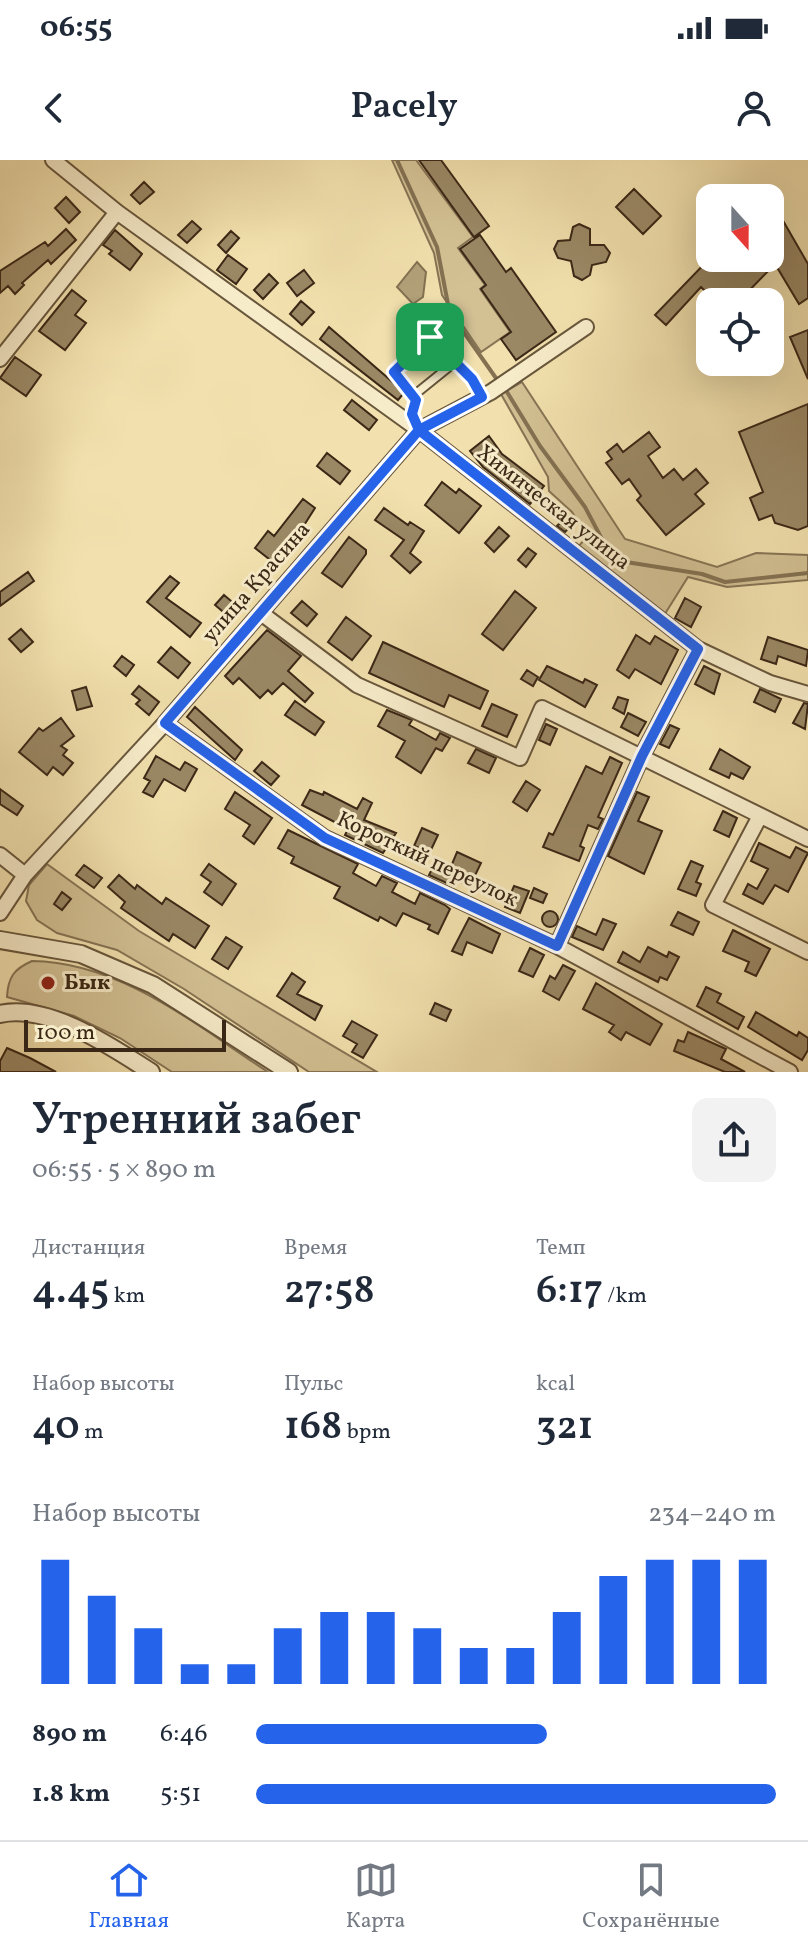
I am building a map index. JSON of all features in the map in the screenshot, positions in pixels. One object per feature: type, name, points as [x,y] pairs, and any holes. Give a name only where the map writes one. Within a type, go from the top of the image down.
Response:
[{"type":"street","name":"Химическая улица","points":[[53,160],[117,212],[419,430],[698,649],[770,683],[808,694]]},
{"type":"street","points":[[0,359],[117,212]]},
{"type":"street","name":"улица Красина","points":[[0,913],[25,875],[165,723],[419,430],[486,395],[586,327]]},
{"type":"street","points":[[261,613],[357,685],[520,758],[542,708],[808,839]]},
{"type":"street","points":[[557,946],[642,756],[698,649]]},
{"type":"street","name":"Короткий переулок","points":[[165,723],[325,838],[557,946],[790,1072]]},
{"type":"street","points":[[760,816],[713,905],[808,952]]},
{"type":"street","points":[[0,855],[25,875]]},
{"type":"street","points":[[0,940],[81,954],[153,985],[289,1072]]},
{"type":"street","points":[[0,1014],[34,1015],[97,1037],[151,1072]]},
{"type":"lane","points":[[419,430],[412,414],[416,400],[394,372],[430,337],[486,395]]},
{"type":"lane","points":[[413,396],[455,362]]},
{"type":"shaded area","points":[[392,160],[416,160],[473,237],[458,248],[485,285],[480,289],[510,332],[481,352],[442,295],[434,253]]},
{"type":"shaded area","points":[[417,262],[426,272],[423,297],[413,304],[397,287]]},
{"type":"shaded area","points":[[522,382],[625,539],[717,567],[756,553],[808,555],[808,580],[727,587],[688,577],[663,617],[577,548],[587,537],[572,512],[549,491],[548,477],[501,394]]},
{"type":"shaded area","points":[[47,864],[139,931],[377,1072],[309,1072],[184,989],[117,950],[57,933],[37,920],[26,901],[29,885]]},
{"type":"shaded area","points":[[32,961],[65,964],[127,984],[186,1017],[268,1072],[172,1072],[120,1038],[74,1016],[7,997],[13,974]]},
{"type":"building","points":[[419,160],[441,160],[489,226],[474,237]]},
{"type":"building","points":[[144,182],[154,192],[140,204],[131,195]]},
{"type":"building","points":[[634,189],[661,216],[643,234],[616,207]]},
{"type":"building","points":[[66,197],[80,212],[69,223],[55,208]]},
{"type":"building","points":[[192,221],[201,229],[187,243],[178,235]]},
{"type":"building","points":[[784,222],[808,264],[808,298],[799,304],[780,272],[784,272]]},
{"type":"building","points":[[579,224],[590,229],[590,245],[604,245],[610,253],[606,262],[592,265],[590,275],[582,280],[574,276],[571,261],[558,258],[554,249],[558,241],[570,240],[573,227]]},
{"type":"building","points":[[66,229],[76,240],[51,264],[48,260],[22,283],[24,285],[15,294],[8,286],[0,293],[0,271],[45,242],[48,246]]},
{"type":"building","points":[[115,230],[142,254],[130,270],[109,254],[112,251],[103,245]]},
{"type":"building","points":[[231,231],[239,238],[226,253],[218,245]]},
{"type":"building","points":[[480,235],[506,272],[511,268],[556,332],[516,360],[501,339],[511,332],[481,289],[486,285],[460,249]]},
{"type":"building","points":[[228,255],[247,269],[236,284],[217,270]]},
{"type":"building","points":[[304,270],[314,283],[297,296],[287,283]]},
{"type":"building","points":[[696,272],[767,272],[752,288],[696,288],[696,292],[666,325],[655,315]]},
{"type":"building","points":[[269,274],[278,283],[263,299],[254,290]]},
{"type":"building","points":[[72,290],[86,301],[75,315],[86,323],[65,350],[39,331]]},
{"type":"building","points":[[301,301],[314,312],[302,325],[290,314]]},
{"type":"building","points":[[329,327],[396,385],[403,394],[398,400],[320,339]]},
{"type":"building","points":[[808,330],[808,379],[790,337]]},
{"type":"building","points":[[15,357],[41,375],[26,396],[0,378]]},
{"type":"building","points":[[352,400],[377,420],[369,430],[344,410]]},
{"type":"building","points":[[808,404],[808,526],[798,530],[775,523],[772,515],[759,520],[750,498],[763,492],[739,432]]},
{"type":"building","points":[[649,432],[660,447],[648,456],[663,478],[674,469],[683,480],[696,469],[708,483],[695,494],[704,504],[666,535],[637,500],[641,496],[629,479],[622,484],[606,463],[612,459],[607,452],[617,444],[623,452]]},
{"type":"building","points":[[489,436],[502,454],[544,486],[530,504],[483,467],[470,451]]},
{"type":"building","points":[[327,453],[350,471],[340,484],[317,466]]},
{"type":"building","points":[[442,482],[456,493],[459,489],[481,506],[459,533],[425,505]]},
{"type":"building","points":[[303,499],[315,508],[278,566],[255,548],[268,531],[274,536]]},
{"type":"building","points":[[384,508],[408,525],[410,522],[424,531],[410,553],[421,562],[410,573],[391,556],[404,540],[375,520]]},
{"type":"building","points":[[566,517],[573,524],[565,532],[557,526]]},
{"type":"building","points":[[499,527],[509,536],[494,552],[485,543]]},
{"type":"building","points":[[349,537],[366,550],[366,554],[342,587],[322,573]]},
{"type":"building","points":[[528,548],[536,554],[526,567],[518,560]]},
{"type":"building","points":[[28,572],[34,581],[0,606],[0,592]]},
{"type":"building","points":[[170,576],[179,583],[166,598],[201,623],[190,637],[147,602]]},
{"type":"building","points":[[515,591],[536,608],[503,650],[482,634]]},
{"type":"building","points":[[224,595],[237,606],[228,616],[215,605]]},
{"type":"building","points":[[685,598],[701,607],[691,627],[675,618]]},
{"type":"building","points":[[302,601],[317,614],[307,626],[291,613]]},
{"type":"building","points":[[346,617],[371,636],[352,660],[328,642]]},
{"type":"building","points":[[21,629],[33,642],[21,652],[9,639]]},
{"type":"building","points":[[267,630],[301,656],[288,671],[313,693],[305,702],[283,683],[272,694],[268,690],[260,698],[239,678],[233,684],[225,676]]},
{"type":"building","points":[[636,635],[650,644],[655,636],[678,650],[661,684],[635,669],[629,678],[617,670]]},
{"type":"building","points":[[768,637],[808,650],[806,666],[778,656],[776,664],[761,659]]},
{"type":"building","points":[[383,642],[488,691],[480,709],[449,695],[444,707],[369,673]]},
{"type":"building","points":[[171,647],[190,663],[178,678],[158,662]]},
{"type":"building","points":[[122,656],[134,665],[126,676],[114,666]]},
{"type":"building","points":[[547,666],[583,683],[585,679],[597,685],[585,707],[539,680]]},
{"type":"building","points":[[704,666],[720,674],[714,694],[695,684]]},
{"type":"building","points":[[527,670],[538,677],[533,686],[521,679]]},
{"type":"building","points":[[139,686],[159,702],[149,715],[136,704],[140,700],[132,694]]},
{"type":"building","points":[[86,687],[92,706],[77,710],[72,691]]},
{"type":"building","points":[[760,689],[781,699],[775,712],[754,702]]},
{"type":"building","points":[[618,697],[628,700],[624,714],[613,708]]},
{"type":"building","points":[[295,701],[324,722],[315,735],[285,715]]},
{"type":"building","points":[[804,703],[808,704],[805,729],[793,723]]},
{"type":"building","points":[[492,704],[517,715],[507,737],[482,726]]},
{"type":"building","points":[[195,707],[242,750],[235,760],[187,717]]},
{"type":"building","points":[[387,710],[412,720],[409,725],[436,740],[440,733],[450,738],[442,751],[436,748],[421,773],[396,757],[405,741],[378,726]]},
{"type":"building","points":[[628,713],[646,722],[638,736],[621,727]]},
{"type":"building","points":[[61,718],[74,736],[61,746],[67,750],[63,755],[73,763],[63,775],[53,767],[47,775],[19,752],[39,728],[43,731]]},
{"type":"building","points":[[546,724],[557,729],[550,745],[539,740]]},
{"type":"building","points":[[670,725],[679,729],[669,748],[660,744]]},
{"type":"building","points":[[476,749],[496,758],[489,773],[468,763]]},
{"type":"building","points":[[720,749],[750,767],[743,779],[731,773],[729,778],[710,769]]},
{"type":"building","points":[[156,756],[180,770],[185,762],[197,769],[185,791],[164,779],[153,797],[143,792],[150,781],[144,778]]},
{"type":"building","points":[[610,757],[622,763],[598,817],[603,819],[598,829],[588,825],[580,846],[584,848],[579,861],[543,847],[549,833],[553,835],[586,766],[602,774]]},
{"type":"building","points":[[262,762],[279,776],[271,785],[254,771]]},
{"type":"building","points":[[526,781],[540,790],[527,811],[513,802]]},
{"type":"building","points":[[0,789],[23,806],[17,815],[0,804]]},
{"type":"building","points":[[310,790],[323,795],[324,792],[357,809],[363,798],[372,803],[364,820],[396,833],[383,853],[345,835],[348,829],[302,805]]},
{"type":"building","points":[[235,792],[272,818],[254,844],[243,836],[250,825],[225,809]]},
{"type":"building","points":[[637,792],[649,797],[638,821],[662,831],[644,874],[608,856]]},
{"type":"building","points":[[723,811],[737,818],[729,837],[714,830]]},
{"type":"building","points":[[422,828],[438,835],[430,852],[414,846]]},
{"type":"building","points":[[288,830],[358,864],[353,873],[376,886],[382,876],[397,883],[392,892],[415,904],[420,893],[445,905],[450,909],[438,934],[428,929],[430,925],[403,913],[396,926],[380,917],[378,921],[334,898],[340,887],[291,863],[294,857],[278,848]]},
{"type":"building","points":[[759,843],[790,858],[796,847],[808,853],[788,892],[775,885],[763,904],[743,894],[748,884],[757,889],[768,869],[751,861]]},
{"type":"building","points":[[457,852],[481,863],[470,886],[447,876]]},
{"type":"building","points":[[691,861],[703,866],[696,882],[701,884],[696,896],[678,889]]},
{"type":"building","points":[[209,864],[236,884],[222,905],[204,892],[211,882],[201,875]]},
{"type":"building","points":[[84,865],[102,878],[94,888],[76,875]]},
{"type":"building","points":[[432,869],[455,881],[453,886],[429,875]]},
{"type":"building","points":[[119,875],[135,889],[137,885],[162,904],[166,898],[209,926],[195,948],[173,934],[169,941],[121,908],[125,902],[108,887]]},
{"type":"building","points":[[514,886],[529,891],[520,913],[505,907]]},
{"type":"building","points":[[534,888],[547,894],[543,903],[530,898]]},
{"type":"building","points":[[62,892],[71,899],[62,910],[54,904]]},
{"type":"building","points":[[547,911],[553,911],[558,919],[556,925],[547,927],[542,922],[542,916]]},
{"type":"building","points":[[678,912],[699,922],[693,935],[671,925]]},
{"type":"building","points":[[469,918],[500,934],[492,953],[467,942],[462,955],[452,951]]},
{"type":"building","points":[[603,919],[616,924],[603,950],[572,937],[577,926],[596,935]]},
{"type":"building","points":[[733,930],[770,949],[756,976],[745,971],[749,962],[723,951]]},
{"type":"building","points":[[226,937],[242,947],[228,969],[212,959]]},
{"type":"building","points":[[648,947],[667,957],[669,952],[679,957],[667,980],[660,977],[658,982],[618,962],[623,952],[640,962]]},
{"type":"building","points":[[530,948],[544,955],[533,977],[519,971]]},
{"type":"building","points":[[563,965],[575,971],[559,1000],[543,991],[550,976],[555,979]]},
{"type":"building","points":[[292,973],[305,982],[297,994],[322,1006],[315,1020],[277,996]]},
{"type":"building","points":[[596,983],[662,1024],[650,1045],[626,1032],[621,1040],[609,1032],[614,1025],[583,1009]]},
{"type":"building","points":[[706,987],[721,994],[717,1002],[744,1017],[738,1029],[697,1006]]},
{"type":"building","points":[[435,1003],[451,1010],[446,1021],[430,1014]]},
{"type":"building","points":[[756,1012],[797,1036],[799,1032],[808,1038],[808,1050],[802,1060],[748,1027]]},
{"type":"building","points":[[352,1021],[377,1035],[363,1058],[352,1052],[357,1044],[343,1036]]},
{"type":"building","points":[[688,1032],[726,1049],[721,1059],[745,1072],[725,1072],[674,1051],[678,1040],[684,1042]]},
{"type":"building","points":[[7,1048],[56,1072],[0,1072],[0,1061]]},
{"type":"waterway","points":[[397,160],[437,247],[448,304],[458,324],[498,381]]},
{"type":"waterway","points":[[504,387],[540,446],[585,507],[604,543],[626,562],[702,574],[725,582],[808,573]]},
{"type":"place","name":"Бык","points":[[48,983]]},
{"type":"route","points":[[430,337],[394,372],[416,400],[412,414],[419,430],[165,723],[325,838],[557,946],[642,756],[698,649],[419,430],[482,397],[472,379],[430,337]]}]
